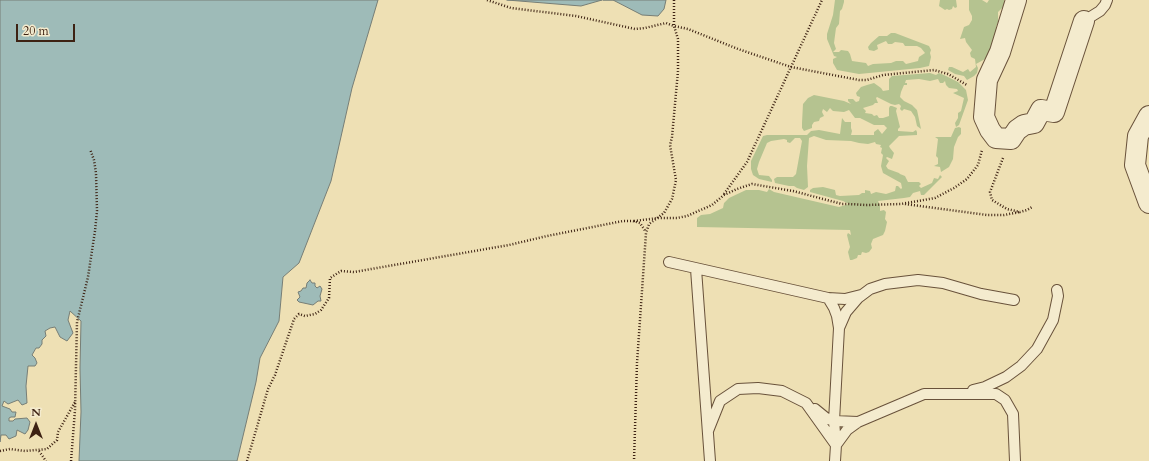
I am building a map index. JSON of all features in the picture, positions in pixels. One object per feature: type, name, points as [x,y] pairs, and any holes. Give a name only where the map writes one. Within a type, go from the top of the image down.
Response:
[{"type":"street","points":[[1016,0],[1000,52],[987,80],[984,117],[990,130],[996,138],[1012,139],[1017,130],[1024,124],[1034,123],[1041,110],[1054,112],[1084,21]]},
{"type":"street","points":[[1149,116],[1138,136],[1135,165],[1149,202]]},
{"type":"lane","points":[[1084,21],[1100,11],[1107,0]]},
{"type":"lane","points":[[669,262],[828,298],[845,299],[863,295]]},
{"type":"lane","points":[[696,269],[710,461]]},
{"type":"lane","points":[[838,328],[846,312],[858,298],[870,289],[885,284],[918,280],[943,283],[981,294],[1014,300]]},
{"type":"lane","points":[[957,394],[985,387],[1006,377],[1021,366],[1037,349],[1053,320],[1058,296],[1057,290]]},
{"type":"lane","points":[[828,298],[837,316],[838,328],[834,421],[836,461]]},
{"type":"lane","points":[[707,435],[720,401],[738,389],[758,388],[782,391],[806,404],[826,418],[834,421],[858,422]]},
{"type":"lane","points":[[836,445],[847,430],[858,422],[924,394],[996,394],[1005,400],[1013,414],[1015,461]]},
{"type":"lane","points":[[806,404],[836,445]]},
{"type":"path","points":[[487,0],[511,8],[576,16],[636,29],[666,23],[688,29],[738,49],[791,67],[859,80],[867,80],[883,74],[934,70],[948,74],[973,88],[984,108]]},
{"type":"path","points":[[634,461],[637,363],[646,233],[649,224],[664,214],[672,199],[676,180],[670,145],[678,71],[678,39],[674,26],[674,0]]},
{"type":"path","points":[[248,461],[268,389],[275,375],[294,319],[299,314],[306,316],[315,314],[321,310],[329,298],[330,278],[341,271],[354,272],[509,245],[623,221],[677,218],[687,216],[712,205],[724,194],[747,162],[822,0]]},
{"type":"path","points":[[1012,139],[999,166],[990,192],[992,200],[1007,209],[1020,212]]},
{"type":"path","points":[[71,461],[75,400],[77,322],[88,277],[97,210],[96,173],[94,160],[90,149]]},
{"type":"path","points":[[724,194],[752,184],[793,191],[842,204],[901,204],[935,198],[954,188],[967,179],[978,165],[982,149]]},
{"type":"path","points":[[901,204],[987,215],[1004,215],[1020,212],[1032,207]]},
{"type":"path","points":[[633,221],[640,223],[646,233]]},
{"type":"path","points":[[0,451],[10,449],[25,451],[47,449],[57,440],[58,432],[75,400]]},
{"type":"path","points":[[38,450],[46,461]]},
{"type":"green space","points":[[835,0],[844,0],[844,2],[840,11],[839,24],[836,28],[834,43],[836,49],[833,52],[839,52],[841,50],[848,51],[852,61],[866,63],[868,66],[896,61],[903,61],[906,64],[918,61],[919,57],[925,53],[917,46],[905,46],[903,43],[895,42],[888,44],[886,41],[877,45],[878,49],[874,51],[869,50],[868,47],[879,36],[887,36],[891,33],[895,33],[929,46],[931,50],[931,57],[929,66],[859,74],[837,70],[833,63],[833,59],[837,57],[834,56],[827,39]]},
{"type":"green space","points":[[940,0],[956,0],[957,7],[955,8],[953,6],[952,9],[945,10],[939,6]]},
{"type":"green space","points":[[969,0],[982,0],[987,3],[989,0],[1004,0],[1004,6],[998,12],[998,22],[996,27],[997,38],[987,58],[976,64],[978,68],[977,73],[967,80],[964,76],[955,74],[948,70],[949,67],[952,67],[963,72],[968,69],[970,72],[976,67],[975,59],[971,57],[970,53],[972,50],[965,38],[960,39],[964,27],[969,25],[972,20],[969,10]]},
{"type":"green space","points":[[930,73],[936,75],[939,73],[946,76],[958,82],[966,90],[968,100],[959,125],[956,127],[955,123],[958,118],[958,113],[961,111],[964,98],[953,93],[958,91],[957,89],[949,88],[945,81],[940,83],[938,79],[930,81],[919,79],[906,80],[905,83],[907,83],[907,85],[904,85],[901,92],[900,97],[917,110],[921,129],[917,126],[915,117],[911,111],[904,109],[902,111],[899,104],[891,104],[877,97],[878,103],[863,108],[866,111],[865,113],[872,114],[874,116],[877,115],[879,118],[883,118],[889,116],[890,106],[897,108],[896,111],[900,127],[898,131],[913,132],[916,130],[917,132],[917,135],[899,136],[889,146],[894,153],[892,159],[886,158],[889,161],[886,166],[888,169],[905,176],[908,182],[919,182],[921,184],[919,186],[921,188],[932,183],[934,178],[938,179],[940,175],[942,177],[924,195],[921,195],[920,191],[913,193],[910,197],[878,201],[880,211],[884,210],[886,212],[885,219],[887,222],[883,235],[873,239],[871,244],[872,248],[869,252],[862,252],[857,258],[850,260],[848,252],[850,247],[847,235],[848,233],[851,235],[850,230],[697,227],[697,218],[701,215],[710,214],[723,208],[724,203],[729,198],[746,190],[759,190],[767,192],[769,189],[774,192],[839,207],[849,204],[810,192],[810,190],[813,188],[823,187],[835,190],[836,195],[840,196],[859,195],[865,193],[865,190],[870,191],[871,194],[876,192],[886,194],[895,191],[896,186],[901,189],[901,183],[883,173],[881,166],[883,155],[881,153],[882,148],[880,147],[881,145],[876,144],[875,142],[868,144],[851,141],[826,140],[814,136],[809,138],[807,166],[808,187],[804,190],[794,186],[775,183],[774,179],[777,177],[793,177],[796,174],[802,141],[800,138],[795,138],[790,143],[784,139],[767,143],[757,169],[759,175],[769,176],[772,182],[759,179],[753,175],[751,161],[763,136],[807,135],[811,131],[819,130],[840,134],[842,118],[845,122],[851,122],[851,135],[874,135],[874,132],[878,129],[882,134],[887,128],[884,125],[874,125],[860,118],[855,118],[849,110],[844,112],[833,111],[830,108],[827,112],[823,109],[822,112],[824,116],[820,118],[819,121],[814,122],[812,128],[804,131],[802,128],[803,104],[808,98],[814,95],[844,101],[851,104],[848,99],[853,99],[856,102],[859,101],[860,97],[857,96],[856,93],[861,87],[874,83],[883,91],[889,90],[889,79],[892,76]]},
{"type":"green space","points":[[955,128],[961,128],[961,134],[958,137],[954,147],[953,159],[949,167],[941,172],[940,167],[934,166],[938,164],[938,158],[936,156],[938,139],[935,137],[951,137]]},
{"type":"water","points":[[0,0],[378,0],[352,88],[331,181],[299,263],[283,277],[279,321],[260,358],[256,382],[237,461],[79,461],[81,412],[81,321],[70,311],[68,320],[73,333],[67,341],[60,337],[55,327],[50,328],[45,331],[46,336],[42,340],[42,344],[39,348],[36,348],[32,355],[37,363],[35,366],[28,366],[26,386],[27,403],[22,405],[18,400],[8,404],[4,401],[2,406],[10,409],[12,412],[16,412],[15,417],[9,418],[9,421],[27,418],[30,422],[28,430],[25,434],[17,430],[16,436],[9,439],[6,435],[1,435],[0,442]]},
{"type":"water","points":[[507,0],[602,0],[581,6]]},
{"type":"water","points":[[613,0],[666,0],[664,9],[658,16],[642,15]]},
{"type":"water","points":[[310,280],[312,283],[315,283],[317,288],[320,286],[322,289],[320,296],[321,301],[318,301],[313,305],[299,302],[297,300],[300,297],[298,292],[303,288],[306,288],[307,283]]}]
